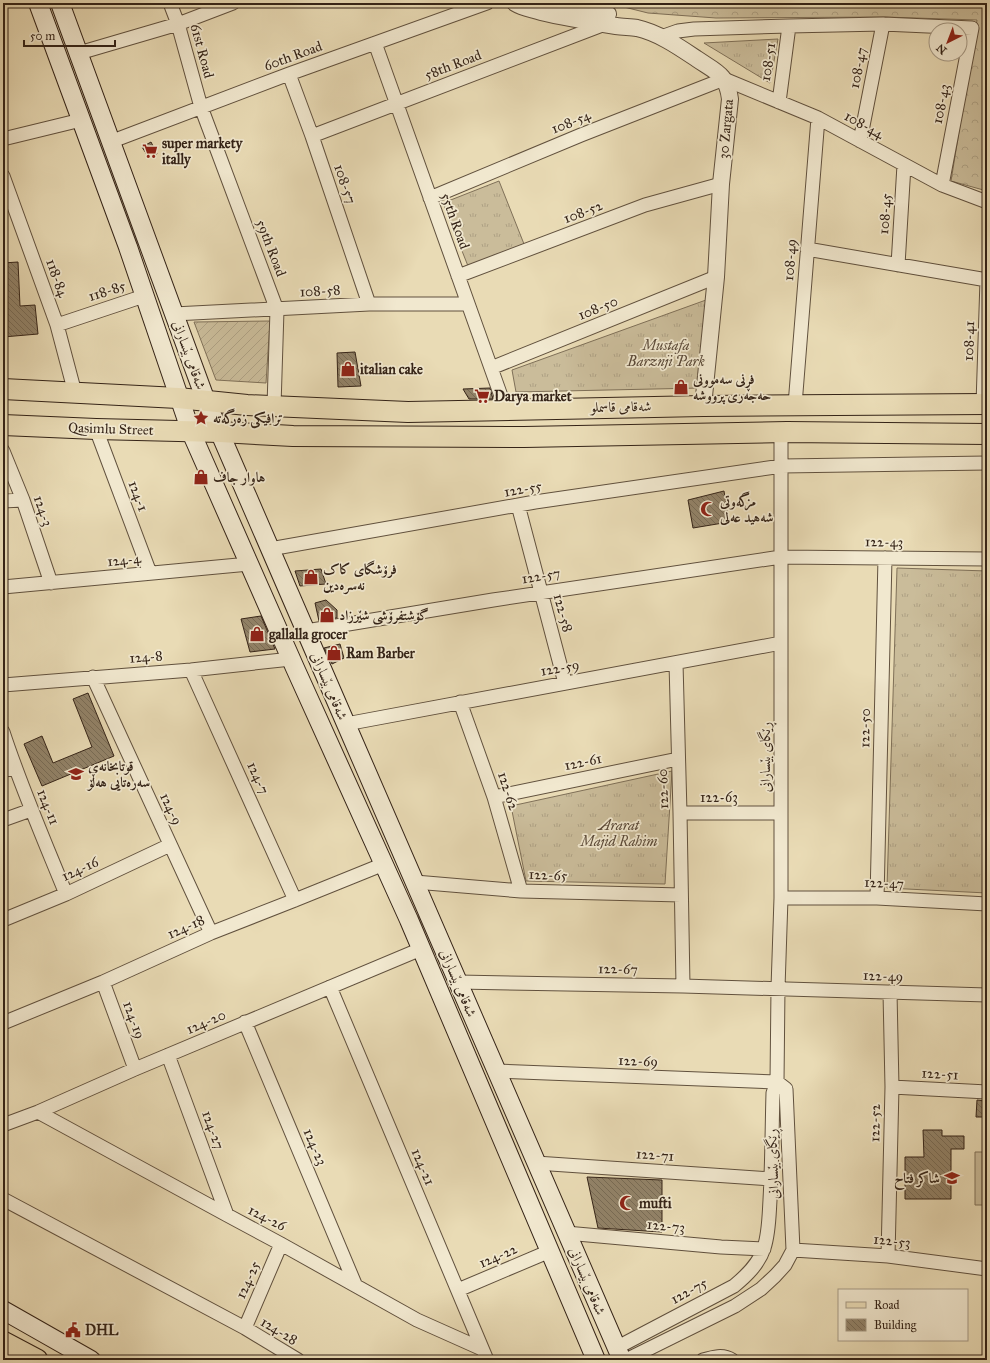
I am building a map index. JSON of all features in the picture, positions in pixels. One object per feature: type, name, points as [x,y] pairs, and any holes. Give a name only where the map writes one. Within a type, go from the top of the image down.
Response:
[{"type":"highway","points":[[3,1342],[37,1360]]},
{"type":"main road","name":"شەقامی بێسارانی","points":[[38,3],[128,247],[178,398],[191,432],[291,659],[409,920],[596,1360]]},
{"type":"main road","name":"شەقامی بێسارانی","points":[[60,3],[206,401],[536,1164],[621,1356]]},
{"type":"main road","points":[[128,247],[147,240]]},
{"type":"main road","points":[[3,389],[178,398],[206,401]]},
{"type":"main road","name":"شەقامی قاسملو","points":[[206,401],[247,405],[408,412],[703,406],[985,404]]},
{"type":"main road","name":"Qasimlu Street","points":[[3,425],[220,432]]},
{"type":"main road","name":"شەقامی قاسملو","points":[[220,432],[293,436],[516,437],[781,432],[987,434]]},
{"type":"main road","points":[[409,920],[428,913]]},
{"type":"main road","points":[[3,1310],[91,1360]]},
{"type":"street","name":"61st Road","points":[[170,3],[178,24],[201,108]]},
{"type":"street","points":[[79,53],[178,24],[233,3]]},
{"type":"street","name":"60th Road","points":[[110,142],[289,74],[487,3]]},
{"type":"street","name":"30 Zargata","points":[[515,3],[523,7],[546,13],[605,24],[637,28],[661,37],[715,71],[724,79],[729,88],[730,99],[721,184],[716,277],[703,406]]},
{"type":"street","points":[[557,3],[609,15],[637,28]]},
{"type":"street","name":"58th Road","points":[[312,136],[605,24]]},
{"type":"street","points":[[661,37],[678,31],[694,30],[883,24]]},
{"type":"street","name":"108-43","points":[[883,24],[972,28],[942,185]]},
{"type":"street","name":"108-47","points":[[860,141],[883,24]]},
{"type":"street","name":"108-51","points":[[779,102],[789,26]]},
{"type":"street","name":"55th Road","points":[[375,44],[506,410]]},
{"type":"street","name":"108-57","points":[[289,74],[312,136],[369,304]]},
{"type":"street","name":"108-44","points":[[724,79],[818,118],[942,185],[987,202]]},
{"type":"street","name":"108-54","points":[[430,198],[581,135],[724,79]]},
{"type":"street","name":"59th Road","points":[[201,108],[277,310],[274,406]]},
{"type":"street","name":"108-49","points":[[795,405],[818,118]]},
{"type":"street","points":[[3,139],[81,120]]},
{"type":"street","name":"108-45","points":[[898,265],[904,165]]},
{"type":"street","name":"118-84","points":[[3,176],[57,324],[75,393]]},
{"type":"street","name":"108-52","points":[[458,276],[645,205],[721,184]]},
{"type":"street","points":[[807,249],[987,280]]},
{"type":"street","name":"108-50","points":[[491,368],[716,277]]},
{"type":"street","name":"108-41","points":[[985,404],[987,280]]},
{"type":"street","name":"118-85","points":[[57,324],[144,296]]},
{"type":"street","name":"108-58","points":[[174,314],[277,310],[369,304],[468,304]]},
{"type":"street","name":"124-1","points":[[96,429],[150,573]]},
{"type":"street","name":"ڕێگای بێسارانی","points":[[764,1249],[768,1228],[771,1179],[773,1092],[777,1082],[781,898],[781,432]]},
{"type":"street","name":"124-3","points":[[3,451],[23,500],[51,583]]},
{"type":"street","name":"122-55","points":[[270,549],[518,506],[782,466],[987,463]]},
{"type":"street","points":[[3,501],[23,500]]},
{"type":"street","name":"122-58","points":[[518,506],[564,683]]},
{"type":"street","name":"122-43","points":[[781,557],[987,559]]},
{"type":"street","name":"122-57","points":[[306,631],[541,593],[781,557]]},
{"type":"street","name":"122-50","points":[[877,898],[885,558]]},
{"type":"street","name":"124-4","points":[[3,587],[249,564]]},
{"type":"street","name":"122-59","points":[[346,724],[781,643]]},
{"type":"street","name":"124-8","points":[[3,685],[191,670],[291,659]]},
{"type":"street","name":"122-60","points":[[676,663],[683,986]]},
{"type":"street","name":"124-7","points":[[191,670],[296,900]]},
{"type":"street","name":"124-9","points":[[93,677],[211,933]]},
{"type":"street","name":"122-62","points":[[460,702],[494,797],[521,891]]},
{"type":"street","name":"124-11","points":[[3,732],[9,770],[31,810],[66,894]]},
{"type":"street","name":"122-61","points":[[494,797],[678,759]]},
{"type":"street","points":[[3,820],[31,810]]},
{"type":"street","name":"122-63","points":[[680,813],[781,813]]},
{"type":"street","name":"124-16","points":[[3,920],[66,894],[170,845]]},
{"type":"street","name":"124-18","points":[[3,1023],[103,982],[211,933],[384,864]]},
{"type":"street","name":"122-65","points":[[415,882],[521,891],[681,895]]},
{"type":"street","name":"122-47","points":[[781,898],[877,898],[987,904]]},
{"type":"street","name":"124-20","points":[[3,1126],[245,1022],[422,950]]},
{"type":"street","name":"124-19","points":[[103,982],[135,1069]]},
{"type":"street","name":"122-67","points":[[458,982],[778,988]]},
{"type":"street","name":"124-21","points":[[330,987],[484,1355]]},
{"type":"street","name":"122-49","points":[[778,988],[987,995]]},
{"type":"street","name":"122-52","points":[[888,1256],[892,1087],[890,992]]},
{"type":"street","name":"124-23","points":[[245,1022],[355,1284]]},
{"type":"street","name":"124-27","points":[[168,1056],[227,1215]]},
{"type":"street","name":"122-69","points":[[497,1071],[777,1082]]},
{"type":"street","name":"ڕێگای بێسارانی","points":[[777,1082],[786,1089],[793,1250]]},
{"type":"street","name":"122-51","points":[[892,1087],[987,1092]]},
{"type":"street","name":"124-26","points":[[38,1112],[355,1284],[416,1320],[484,1355]]},
{"type":"street","name":"122-71","points":[[536,1164],[771,1179]]},
{"type":"street","name":"124-28","points":[[3,1199],[244,1328],[294,1359]]},
{"type":"street","name":"122-73","points":[[566,1233],[720,1248],[764,1249]]},
{"type":"street","name":"124-25","points":[[244,1328],[281,1244]]},
{"type":"street","name":"122-75","points":[[621,1356],[745,1278],[756,1264],[764,1249]]},
{"type":"street","points":[[621,1356],[741,1302],[761,1289],[775,1276],[785,1265],[793,1250]]},
{"type":"street","name":"122-53","points":[[793,1250],[888,1256],[987,1269]]},
{"type":"street","name":"124-22","points":[[458,1290],[550,1251]]},
{"type":"street","points":[[703,1360],[716,1357],[728,1357],[732,1360]]},
{"type":"green space","points":[[608,3],[987,3],[987,191],[951,181],[977,20],[885,17],[716,18],[648,13]]},
{"type":"green space","points":[[778,39],[770,83],[704,43]]},
{"type":"green space","points":[[499,181],[524,244],[468,266],[443,203]]},
{"type":"green space","name":"Mustafa Barznji Park","points":[[706,300],[700,388],[516,392],[512,370]]},
{"type":"green space","points":[[270,321],[266,383],[216,380],[194,322]]},
{"type":"green space","points":[[897,568],[987,571],[987,893],[887,888]]},
{"type":"green space","name":"Ararat Majid Rahim","points":[[672,771],[665,884],[526,881],[511,806]]},
{"type":"green space","points":[[975,1152],[987,1152],[987,1205],[975,1205]]},
{"type":"building","name":"super markety itally","points":[[151,142],[157,154],[149,158],[142,147]]},
{"type":"building","points":[[18,262],[20,306],[35,305],[38,334],[3,337],[3,263]]},
{"type":"building","name":"italian cake","points":[[355,352],[361,386],[338,387],[337,353]]},
{"type":"building","points":[[490,388],[493,399],[469,399],[463,389]]},
{"type":"building","points":[[724,491],[729,522],[693,528],[688,500]]},
{"type":"building","name":"فرۆشگای کاک نەسرەدین","points":[[321,569],[326,584],[300,586],[295,571]]},
{"type":"building","name":"گۆشتفرۆشی شێرزاد","points":[[326,600],[337,610],[337,618],[319,621],[315,603]]},
{"type":"building","name":"gallalla grocer","points":[[261,616],[275,649],[250,652],[241,619]]},
{"type":"building","name":"Ram Barber","points":[[340,644],[344,658],[332,664],[324,648]]},
{"type":"building","points":[[88,693],[114,756],[42,786],[24,744],[42,736],[53,763],[92,747],[73,699]]},
{"type":"building","points":[[977,1100],[987,1101],[987,1117],[976,1117]]},
{"type":"building","points":[[923,1130],[942,1130],[942,1136],[964,1136],[964,1149],[951,1149],[951,1199],[905,1199],[905,1157],[924,1157]]},
{"type":"building","name":"mufti","points":[[587,1177],[662,1180],[662,1232],[598,1228]]},
{"type":"place","name":"super markety itally","points":[[150,151]]},
{"type":"place","name":"italian cake","points":[[348,369]]},
{"type":"place","name":"فڕنی سەموونی حەجەری پرووشە","points":[[681,387]]},
{"type":"place","name":"Darya market","points":[[482,396]]},
{"type":"place","name":"ترافیکی زەرگەتە","points":[[201,418]]},
{"type":"place","name":"هاوار جاف","points":[[201,477]]},
{"type":"place","name":"مزگەوتی شەهید عەلی","points":[[708,509]]},
{"type":"place","name":"فرۆشگای کاک نەسرەدین","points":[[311,577]]},
{"type":"place","name":"گۆشتفرۆشی شێرزاد","points":[[327,615]]},
{"type":"place","name":"gallalla grocer","points":[[257,634]]},
{"type":"place","name":"Ram Barber","points":[[334,653]]},
{"type":"place","name":"قوتابخانەی سەرەتایی هەڵۆ","points":[[76,774]]},
{"type":"place","name":"شاكر فتاح","points":[[952,1178]]},
{"type":"place","name":"mufti","points":[[627,1203]]},
{"type":"place","name":"DHL","points":[[73,1330]]}]
